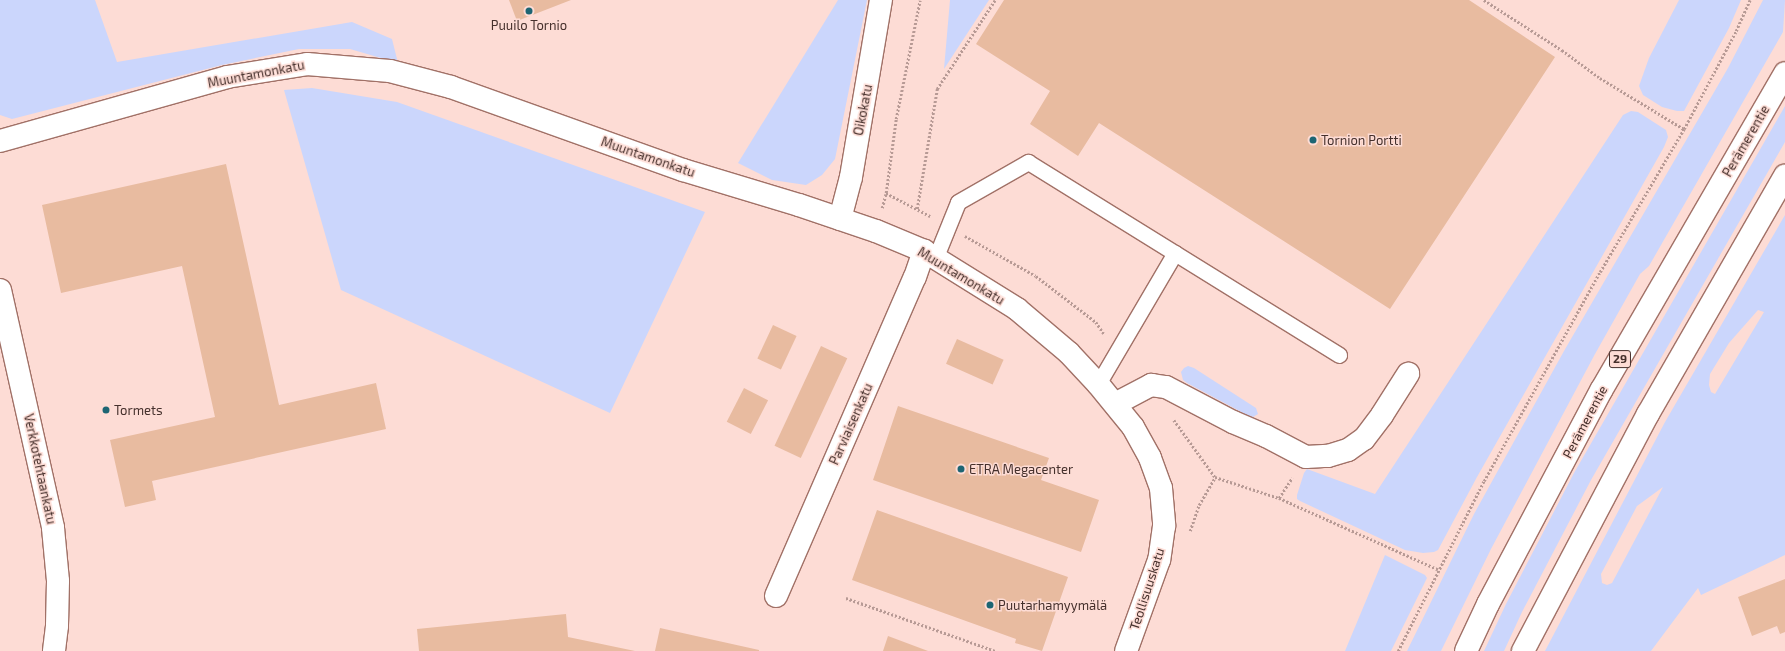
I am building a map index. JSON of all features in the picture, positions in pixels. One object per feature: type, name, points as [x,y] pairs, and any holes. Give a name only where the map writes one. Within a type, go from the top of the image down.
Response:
[{"type":"main road","name":"Oikokatu","points":[[840,219],[852,169],[881,0]]},
{"type":"main road","name":"Muuntamonkatu","points":[[0,141],[227,77],[307,64],[390,71],[450,87],[683,170],[876,231],[929,255],[1017,309],[1069,353],[1098,384],[1133,427],[1150,458],[1161,488],[1164,526]]},
{"type":"main road","name":"Perämerentie","points":[[1466,651],[1488,604],[1602,389],[1785,73]]},
{"type":"main road","points":[[1523,651],[1648,414],[1785,176]]},
{"type":"main road","name":"Parviaisenkatu","points":[[776,596],[915,277],[929,255]]},
{"type":"main road","name":"Verkkotehtaankatu","points":[[0,290],[6,349],[53,528],[58,581],[54,651]]},
{"type":"main road","points":[[1115,404],[1151,385],[1166,387],[1233,422],[1266,436],[1306,457],[1328,456],[1348,450],[1364,440],[1408,374]]},
{"type":"main road","name":"Teollisuuskatu","points":[[1126,651],[1159,560],[1164,526]]},
{"type":"lane","points":[[929,255],[958,202],[1028,162],[1339,354]]},
{"type":"lane","points":[[1098,384],[1175,253]]},
{"type":"path","points":[[876,231],[886,193],[896,119],[920,0]]},
{"type":"path","points":[[917,209],[937,89],[995,0]]},
{"type":"path","points":[[1484,0],[1562,50],[1600,78],[1684,129]]},
{"type":"path","points":[[1398,651],[1484,481],[1600,272],[1684,129],[1736,32],[1750,0]]},
{"type":"path","points":[[1215,477],[1279,498],[1439,570]]},
{"type":"path","points":[[846,598],[996,651]]},
{"type":"shaded area","points":[[0,0],[95,0],[117,62],[352,22],[392,39],[398,63],[350,49],[299,49],[222,65],[12,119],[0,115]]},
{"type":"shaded area","points":[[838,0],[867,0],[835,159],[822,175],[806,185],[772,180],[738,163]]},
{"type":"shaded area","points":[[950,0],[989,0],[944,69]]},
{"type":"shaded area","points":[[1679,0],[1741,0],[1729,28],[1684,111],[1677,111],[1662,107],[1643,95],[1639,86],[1649,58]]},
{"type":"shaded area","points":[[1763,0],[1785,0],[1783,32],[1649,266],[1640,274],[1595,354],[1491,549],[1441,651],[1407,651],[1474,514],[1564,351],[1728,68]]},
{"type":"shaded area","points":[[312,88],[397,102],[705,212],[610,413],[341,290],[284,90]]},
{"type":"shaded area","points":[[1785,106],[1785,142],[1591,480],[1522,612],[1504,651],[1484,651],[1506,604],[1574,473]]},
{"type":"shaded area","points":[[1631,111],[1638,112],[1666,130],[1668,137],[1664,147],[1477,477],[1438,550],[1423,553],[1405,550],[1297,499],[1304,473],[1307,469],[1375,494],[1623,115]]},
{"type":"shaded area","points":[[1785,215],[1785,555],[1701,595],[1698,588],[1651,651],[1545,651],[1665,422]],"holes":[[[1758,310],[1764,312],[1715,394],[1711,392],[1709,385],[1710,374],[1729,343]],[[1663,487],[1612,583],[1607,585],[1602,583],[1601,574],[1637,506]]]},
{"type":"shaded area","points":[[1188,366],[1194,368],[1256,408],[1258,414],[1253,417],[1247,415],[1187,383],[1183,380],[1181,372]]},
{"type":"shaded area","points":[[1385,555],[1425,575],[1427,578],[1391,651],[1345,651]]},
{"type":"building","name":"Puuilo Tornio","points":[[509,0],[571,0],[517,21]]},
{"type":"building","name":"Tornion Portti","points":[[1004,0],[1469,0],[1555,57],[1390,309],[1099,123],[1078,156],[1030,124],[1050,91],[976,44]]},
{"type":"building","points":[[226,164],[279,405],[376,383],[386,429],[152,481],[156,500],[125,507],[110,440],[215,417],[182,266],[61,293],[42,205]]},
{"type":"building","points":[[773,325],[797,336],[781,370],[757,359]]},
{"type":"building","points":[[957,339],[1004,360],[993,384],[946,364]]},
{"type":"building","points":[[821,346],[847,358],[801,458],[775,446]]},
{"type":"building","points":[[744,388],[768,400],[751,434],[727,422]]},
{"type":"building","name":"ETRA Megacenter","points":[[898,406],[1049,458],[1041,480],[1099,500],[1081,552],[873,480]]},
{"type":"building","name":"Puutarhamyymälä","points":[[877,510],[1068,577],[1042,651],[1015,643],[1016,639],[852,580]]},
{"type":"building","points":[[1785,579],[1785,632],[1780,634],[1777,626],[1752,636],[1738,597]]},
{"type":"building","points":[[566,614],[568,637],[635,651],[419,651],[417,629]]},
{"type":"building","points":[[660,628],[759,650],[759,651],[655,651]]},
{"type":"building","points":[[888,636],[928,651],[883,651]]},
{"type":"place","name":"Puuilo Tornio","points":[[529,11]]},
{"type":"place","name":"Tornion Portti","points":[[1313,140]]},
{"type":"place","name":"Tormets","points":[[106,410]]},
{"type":"place","name":"ETRA Megacenter","points":[[961,469]]},
{"type":"place","name":"Puutarhamyymälä","points":[[990,605]]}]
